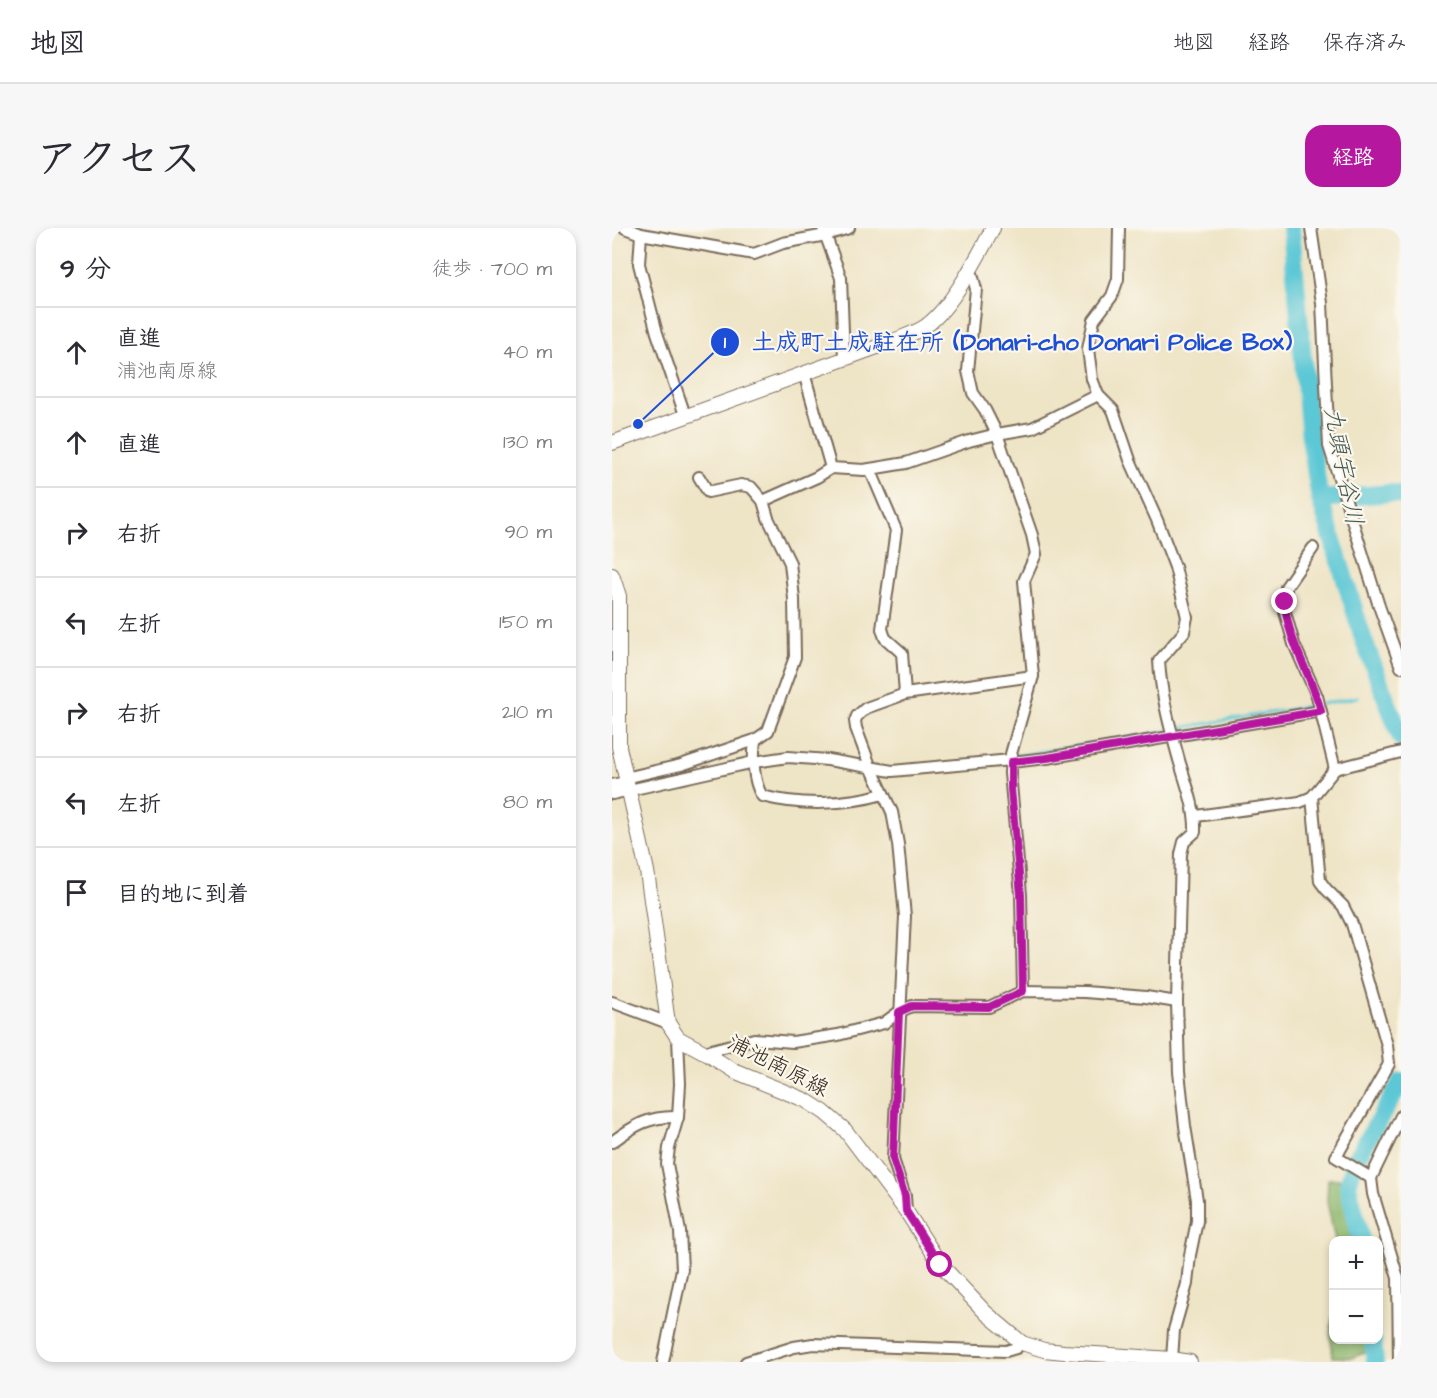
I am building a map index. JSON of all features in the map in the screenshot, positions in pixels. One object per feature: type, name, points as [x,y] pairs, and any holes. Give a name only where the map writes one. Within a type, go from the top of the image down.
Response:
[{"type":"main road","points":[[612,443],[891,342],[926,326],[945,306],[971,270],[993,228]]},
{"type":"main road","name":"浦池南原線","points":[[612,575],[619,596],[619,747],[622,784],[650,891],[668,1023],[678,1038],[734,1071],[806,1100],[845,1130],[906,1211],[940,1265],[986,1313],[1022,1343],[1064,1357],[1172,1359],[1190,1362]]},
{"type":"street","points":[[625,228],[641,234],[754,254],[783,243],[849,228]]},
{"type":"street","points":[[1119,228],[1118,279],[1112,296],[1094,320],[1088,349],[1092,379],[1098,395],[1113,410],[1130,460],[1157,520],[1175,567],[1187,617],[1184,632],[1159,661],[1161,688],[1171,733],[1196,816],[1195,832],[1184,842],[1181,854],[1177,1002],[1179,1072],[1197,1200],[1197,1221],[1187,1284],[1174,1329],[1172,1359]]},
{"type":"street","points":[[1311,228],[1322,303],[1329,446],[1378,606],[1401,667]]},
{"type":"street","points":[[825,232],[841,278],[844,359]]},
{"type":"street","points":[[641,234],[639,264],[657,333],[685,415]]},
{"type":"street","points":[[971,270],[976,289],[968,371],[972,393],[985,410],[997,434],[1032,535],[1036,554],[1024,581],[1033,676],[1011,759],[1011,789],[1021,895],[1023,991]]},
{"type":"street","points":[[804,373],[831,468]]},
{"type":"street","points":[[763,501],[817,477],[831,468],[870,469],[906,463],[997,434],[1032,429],[1098,395]]},
{"type":"street","points":[[870,469],[896,530],[882,629],[885,638],[902,653],[905,694]]},
{"type":"street","points":[[612,794],[622,784],[755,740],[768,730],[795,657],[794,599],[790,564],[768,518],[763,501],[751,487],[741,485],[708,492],[699,477]]},
{"type":"street","points":[[1313,548],[1286,587],[1285,602],[1288,626],[1320,706],[1335,769]]},
{"type":"street","points":[[906,1211],[905,1196],[893,1159],[905,916],[898,844],[892,812],[856,728],[857,716],[866,708],[905,694],[1033,676]]},
{"type":"street","points":[[622,784],[753,760],[788,757],[871,766],[892,771],[1011,759],[1047,758],[1320,706]]},
{"type":"street","points":[[755,740],[753,760],[757,787],[762,796],[775,799],[837,802],[859,801],[883,794]]},
{"type":"street","points":[[1196,816],[1300,802],[1312,797],[1335,769],[1396,754]]},
{"type":"street","points":[[1312,797],[1320,881],[1343,906],[1352,924],[1388,1045],[1389,1064],[1336,1157],[1368,1175]]},
{"type":"street","points":[[704,1052],[754,1039],[793,1041],[838,1035],[884,1023],[912,1006],[989,1007],[1023,991],[1085,992],[1177,1002]]},
{"type":"street","points":[[612,1002],[668,1023]]},
{"type":"street","points":[[663,1362],[682,1269],[680,1232],[667,1164],[678,1117],[680,1084],[678,1038]]},
{"type":"street","points":[[612,1142],[637,1124],[661,1116],[678,1117]]},
{"type":"street","points":[[1399,1362],[1398,1278],[1368,1175],[1401,1116]]},
{"type":"street","points":[[746,1362],[794,1347],[813,1344],[1006,1351],[1022,1343]]},
{"type":"green space","points":[[1328,1179],[1340,1179],[1351,1236],[1334,1236],[1327,1202]]},
{"type":"green space","points":[[1331,1344],[1365,1344],[1366,1352],[1352,1358],[1333,1357]]},
{"type":"waterway","name":"九頭宇谷川","points":[[1291,228],[1310,437],[1320,499],[1364,641],[1401,738]]},
{"type":"waterway","points":[[1320,499],[1391,493],[1401,495]]},
{"type":"waterway","points":[[1322,704],[1358,697]]},
{"type":"waterway","points":[[1174,729],[1316,705]]},
{"type":"waterway","points":[[1014,756],[1168,731]]},
{"type":"waterway","points":[[1360,1236],[1348,1185],[1355,1161],[1401,1082]]},
{"type":"waterway","points":[[1373,1344],[1375,1362]]},
{"type":"place","name":"土成町土成駐在所 (Donari-cho Donari Police Box)","points":[[638,424]]},
{"type":"route","points":[[940,1265],[906,1211],[905,1196],[893,1159],[899,1012],[912,1006],[989,1007],[1023,991],[1021,895],[1011,789],[1011,762],[1047,758],[1321,711],[1288,626],[1285,602]]}]
